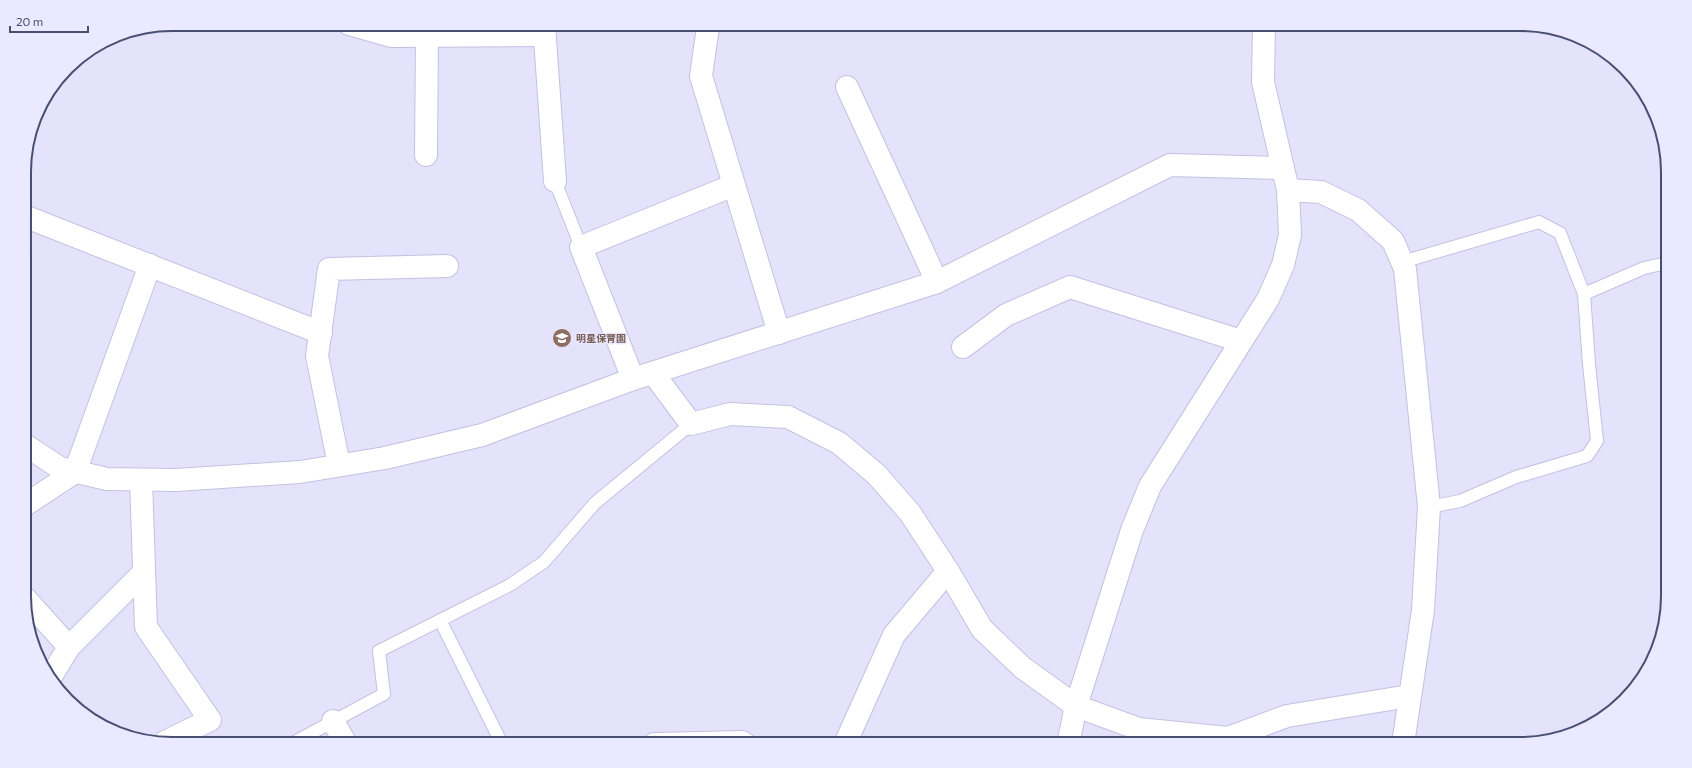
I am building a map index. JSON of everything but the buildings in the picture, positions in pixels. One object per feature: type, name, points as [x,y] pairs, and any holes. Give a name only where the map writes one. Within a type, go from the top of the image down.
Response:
[{"type":"street","points":[[374,31],[392,36],[505,31]]},
{"type":"street","points":[[544,31],[555,181]]},
{"type":"street","points":[[707,31],[701,76],[779,333]]},
{"type":"street","points":[[1069,737],[1076,706],[1132,530],[1150,486],[1268,299],[1283,265],[1290,235],[1288,190],[1263,82],[1264,31]]},
{"type":"street","points":[[426,155],[427,35]]},
{"type":"street","points":[[847,87],[937,282]]},
{"type":"street","points":[[31,449],[60,468],[106,480],[176,480],[300,472],[385,458],[482,435],[643,376],[937,282],[1170,165],[1283,168]]},
{"type":"street","points":[[734,185],[581,247],[643,376],[691,424],[730,414],[788,417],[839,443],[877,475],[910,513],[948,571],[982,629],[1023,668],[1076,706],[1139,729],[1199,737]]},
{"type":"street","points":[[1288,190],[1321,192],[1358,210],[1393,241],[1405,269],[1429,507],[1423,610],[1404,737]]},
{"type":"street","points":[[31,219],[321,333]]},
{"type":"street","points":[[31,501],[75,472],[150,265]]},
{"type":"street","points":[[339,465],[317,356],[329,269],[447,266]]},
{"type":"street","points":[[962,346],[1006,315],[1070,287],[1241,341]]},
{"type":"street","points":[[142,480],[146,627],[210,720],[182,737]]},
{"type":"street","points":[[848,737],[894,635],[948,571]]},
{"type":"street","points":[[54,672],[69,647],[144,572]]},
{"type":"street","points":[[31,605],[69,647]]},
{"type":"street","points":[[1238,737],[1288,716],[1409,696]]},
{"type":"street","points":[[333,721],[342,737]]},
{"type":"lane","points":[[555,181],[581,247]]},
{"type":"lane","points":[[1402,262],[1539,222],[1560,233],[1584,294],[1597,441],[1587,456],[1516,477],[1460,501],[1429,507]]},
{"type":"lane","points":[[1584,294],[1644,268],[1661,264]]},
{"type":"lane","points":[[303,737],[384,694],[379,651],[510,585],[544,562],[595,503],[691,424]]},
{"type":"lane","points":[[440,620],[498,737]]},
{"type":"place","name":"明星保育園","points":[[562,338]]}]
